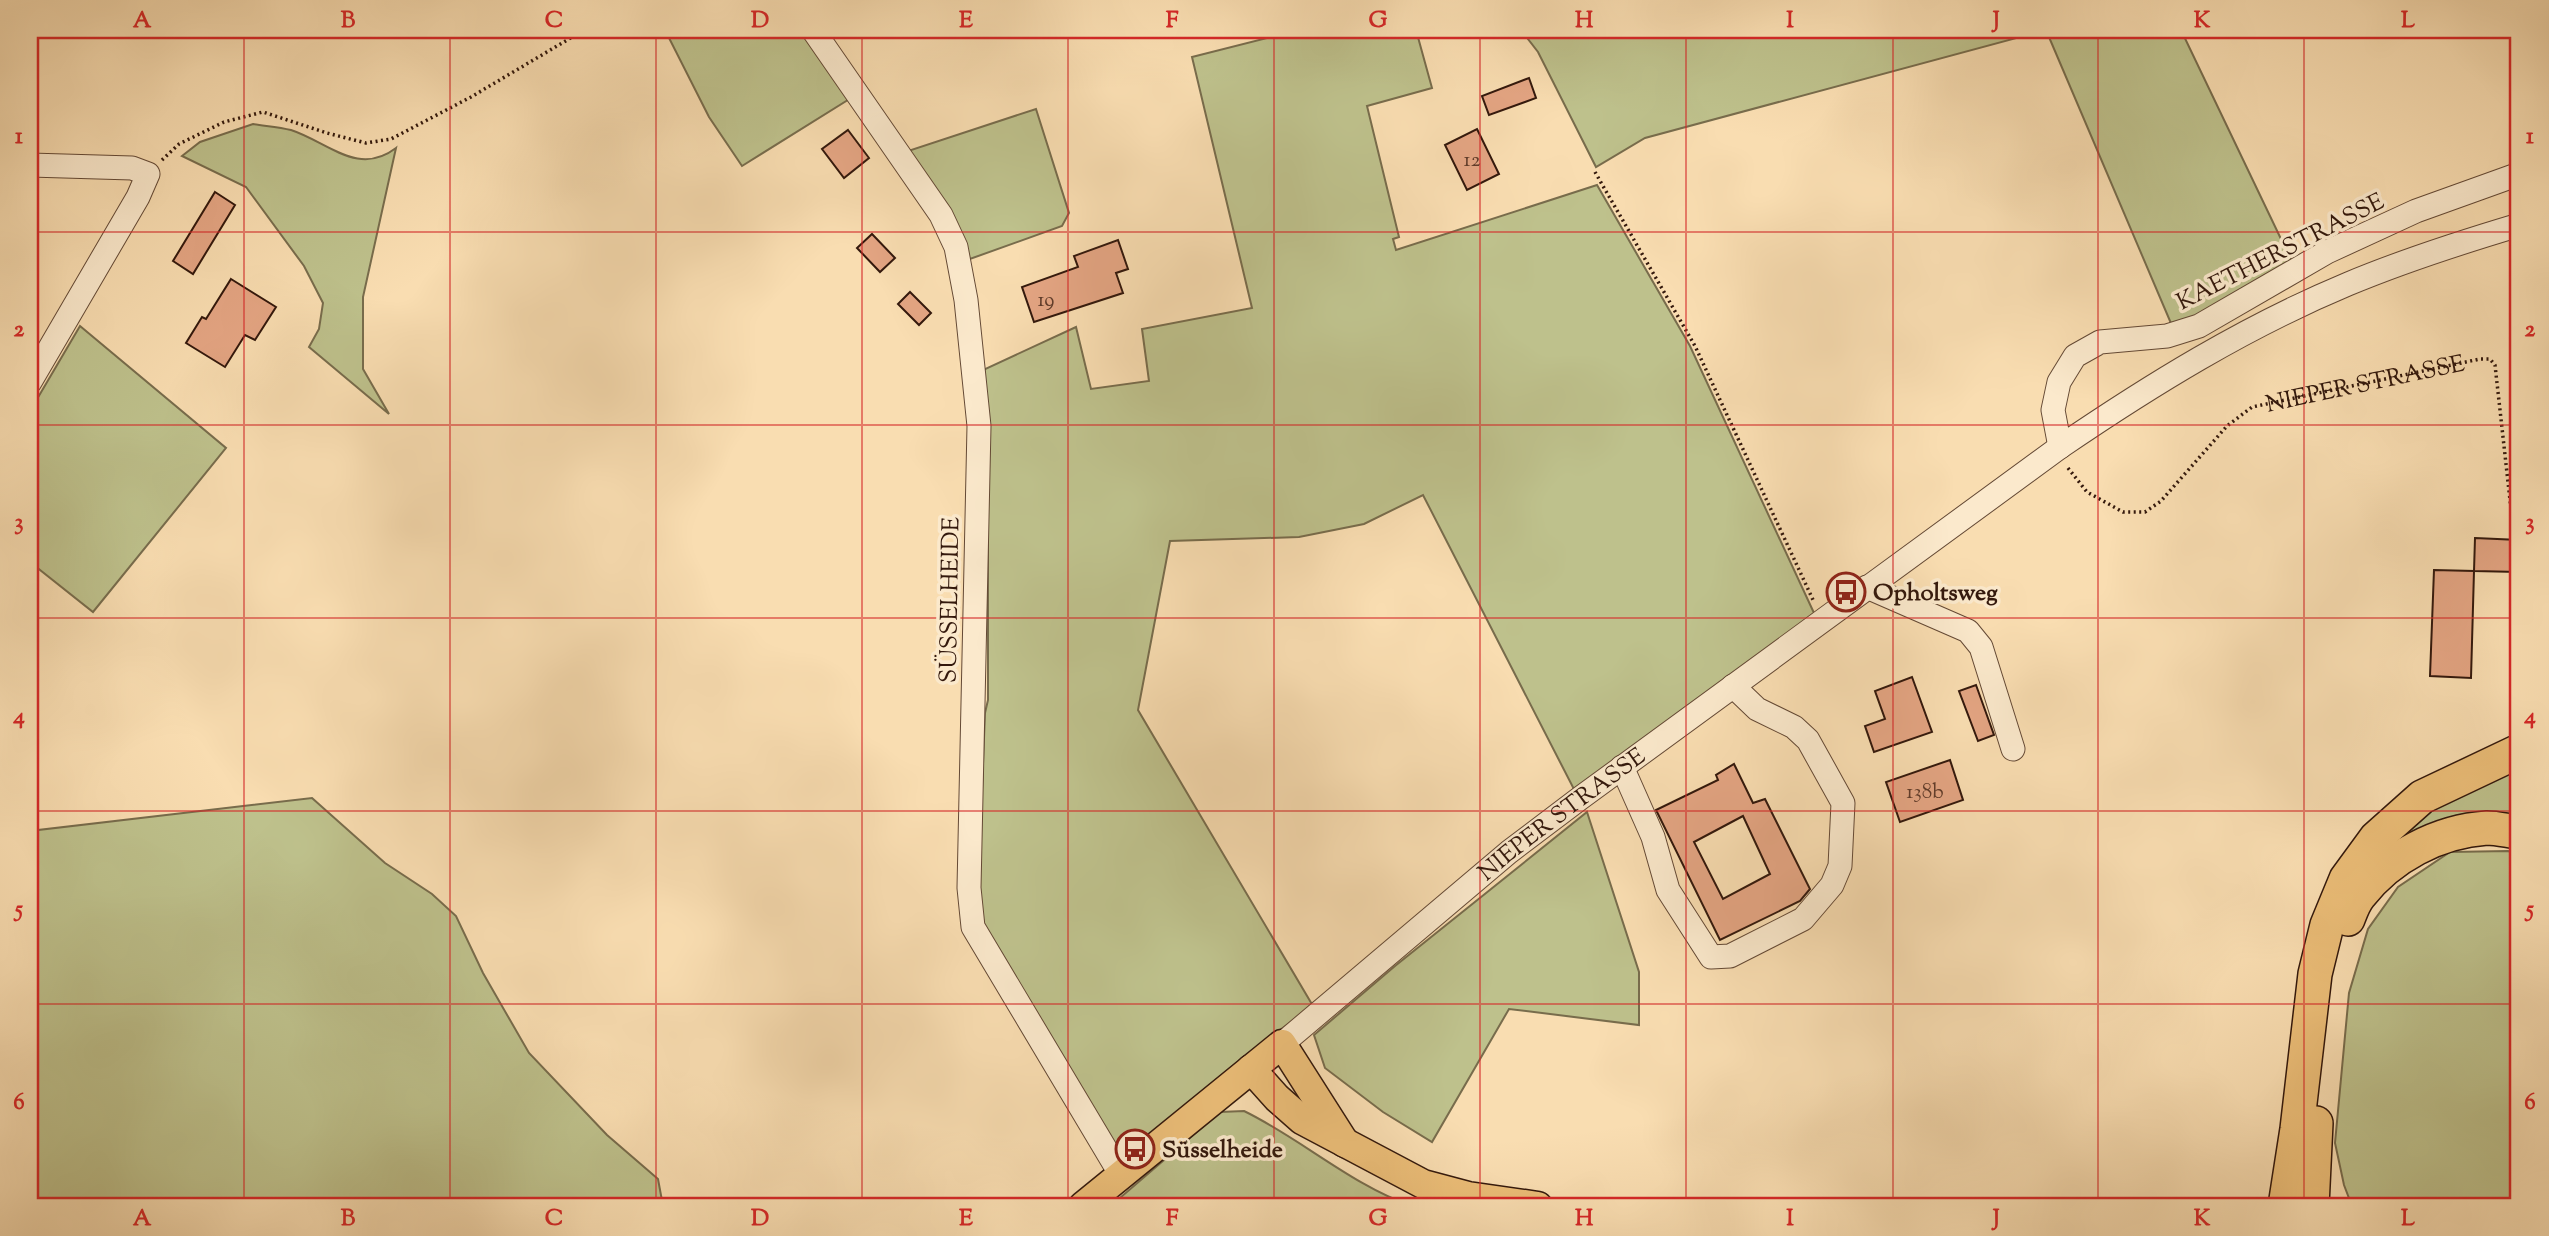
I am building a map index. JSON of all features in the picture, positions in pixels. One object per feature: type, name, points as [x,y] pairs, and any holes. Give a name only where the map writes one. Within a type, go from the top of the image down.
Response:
[{"type":"highway","points":[[2300,1200],[2315,974],[2327,925],[2346,879],[2376,838],[2422,797],[2519,751]]},
{"type":"highway","points":[[2300,1200],[2327,976],[2341,933],[2359,896],[2386,869],[2415,848],[2445,836],[2488,828],[2519,832]]},
{"type":"main road","name":"NIEPER STRASSE","points":[[1094,1202],[1121,1175],[1282,1044]]},
{"type":"main road","points":[[1282,1044],[1345,1143]]},
{"type":"main road","points":[[1251,1069],[1277,1098],[1302,1120],[1423,1184],[1468,1196],[1538,1206]]},
{"type":"street","name":"SÜSSELHEIDE","points":[[813,30],[941,215],[956,247],[966,300],[979,426],[969,888],[973,927],[1121,1175]]},
{"type":"street","points":[[30,165],[132,168],[148,174],[138,197],[30,382]]},
{"type":"street","name":"KAETHERSTRASSE","points":[[2060,447],[2053,410],[2059,382],[2075,356],[2100,342],[2167,336],[2199,326],[2327,252],[2416,211],[2519,174]]},
{"type":"street","name":"NIEPER STRASSE","points":[[1282,1044],[1509,852],[1867,587],[2128,400],[2273,318],[2348,284],[2519,225]]},
{"type":"street","points":[[1867,587],[1968,631],[1981,647],[2013,749]]},
{"type":"street","points":[[1622,767],[1653,837],[1668,890],[1711,957],[1730,956],[1803,919],[1832,885],[1840,866],[1843,803],[1808,740],[1794,727],[1757,709],[1733,686]]},
{"type":"path","points":[[148,174],[179,144],[224,122],[263,112],[366,143],[391,139],[471,97],[583,30]]},
{"type":"path","points":[[1595,172],[1695,346],[1822,620]]},
{"type":"path","name":"NIEPER STRASSE","points":[[2060,447],[2069,471],[2087,492],[2123,512],[2145,512],[2168,493],[2227,426],[2252,407],[2467,361],[2490,359],[2495,365],[2513,527]]},
{"type":"green space","points":[[665,30],[802,30],[851,98],[742,166],[709,117]]},
{"type":"green space","points":[[1299,30],[1416,30],[1432,88],[1367,106],[1399,237],[1393,239],[1396,250],[1597,185],[1690,346],[1814,613],[1579,799],[1423,495],[1364,524],[1299,537],[1170,541],[1138,710],[1313,1006],[1247,1054],[1124,1156],[1114,1148],[986,936],[978,890],[985,713],[988,700],[988,419],[983,370],[1076,327],[1091,389],[1149,381],[1142,329],[1252,308],[1192,57]]},
{"type":"green space","points":[[1521,30],[2046,30],[1645,138],[1596,167],[1538,52]]},
{"type":"green space","points":[[2046,30],[2181,30],[2292,262],[2173,328]]},
{"type":"green space","points":[[1036,109],[1069,213],[1062,226],[967,260],[908,151]]},
{"type":"green space","points":[[253,124],[291,130],[356,158],[382,156],[396,148],[363,297],[363,369],[389,414],[309,347],[319,329],[323,303],[304,266],[246,187],[182,156],[200,142]]},
{"type":"green space","points":[[80,326],[226,448],[93,612],[30,562],[30,411]]},
{"type":"green space","points":[[2519,760],[2519,822],[2354,882],[2409,819]]},
{"type":"green space","points":[[312,798],[385,863],[432,894],[456,916],[483,973],[529,1053],[607,1135],[658,1179],[663,1206],[30,1206],[30,831]]},
{"type":"green space","points":[[1587,812],[1639,972],[1639,1025],[1509,1009],[1432,1142],[1383,1112],[1325,1068],[1314,1035],[1395,966]]},
{"type":"green space","points":[[2508,851],[2519,855],[2519,1206],[2352,1206],[2344,1185],[2335,1143],[2349,993],[2368,929],[2398,887],[2450,852]]},
{"type":"green space","points":[[1244,1111],[1286,1134],[1369,1187],[1412,1206],[1123,1206],[1114,1203],[1220,1112]]},
{"type":"building","points":[[1529,78],[1536,98],[1489,115],[1482,96]]},
{"type":"building","points":[[1477,129],[1499,174],[1467,190],[1445,145]]},
{"type":"building","points":[[848,130],[869,158],[844,178],[822,149]]},
{"type":"building","points":[[215,192],[235,205],[193,274],[173,261]]},
{"type":"building","points":[[872,234],[895,258],[880,272],[857,248]]},
{"type":"building","points":[[1118,240],[1128,269],[1116,273],[1123,293],[1034,322],[1022,287],[1078,267],[1074,256]]},
{"type":"building","points":[[231,279],[276,307],[255,340],[245,335],[225,367],[186,343],[202,317],[206,319]]},
{"type":"building","points":[[910,292],[931,313],[919,325],[898,304]]},
{"type":"building","points":[[2475,538],[2519,540],[2519,572],[2474,571]]},
{"type":"building","points":[[2434,570],[2474,571],[2471,678],[2430,676]]},
{"type":"building","points":[[1912,677],[1932,732],[1874,752],[1865,726],[1885,719],[1875,691]]},
{"type":"building","points":[[1976,685],[1994,735],[1978,741],[1959,691]]},
{"type":"building","points":[[1950,760],[1963,800],[1900,822],[1886,782]]},
{"type":"building","points":[[1734,764],[1753,803],[1765,799],[1810,889],[1800,901],[1720,940],[1656,810],[1718,780],[1716,775]],"holes":[[[1743,816],[1770,874],[1723,899],[1694,842]]]},
{"type":"place","name":"Opholtsweg","points":[[1846,592]]},
{"type":"place","name":"Süsselheide","points":[[1135,1149]]}]
